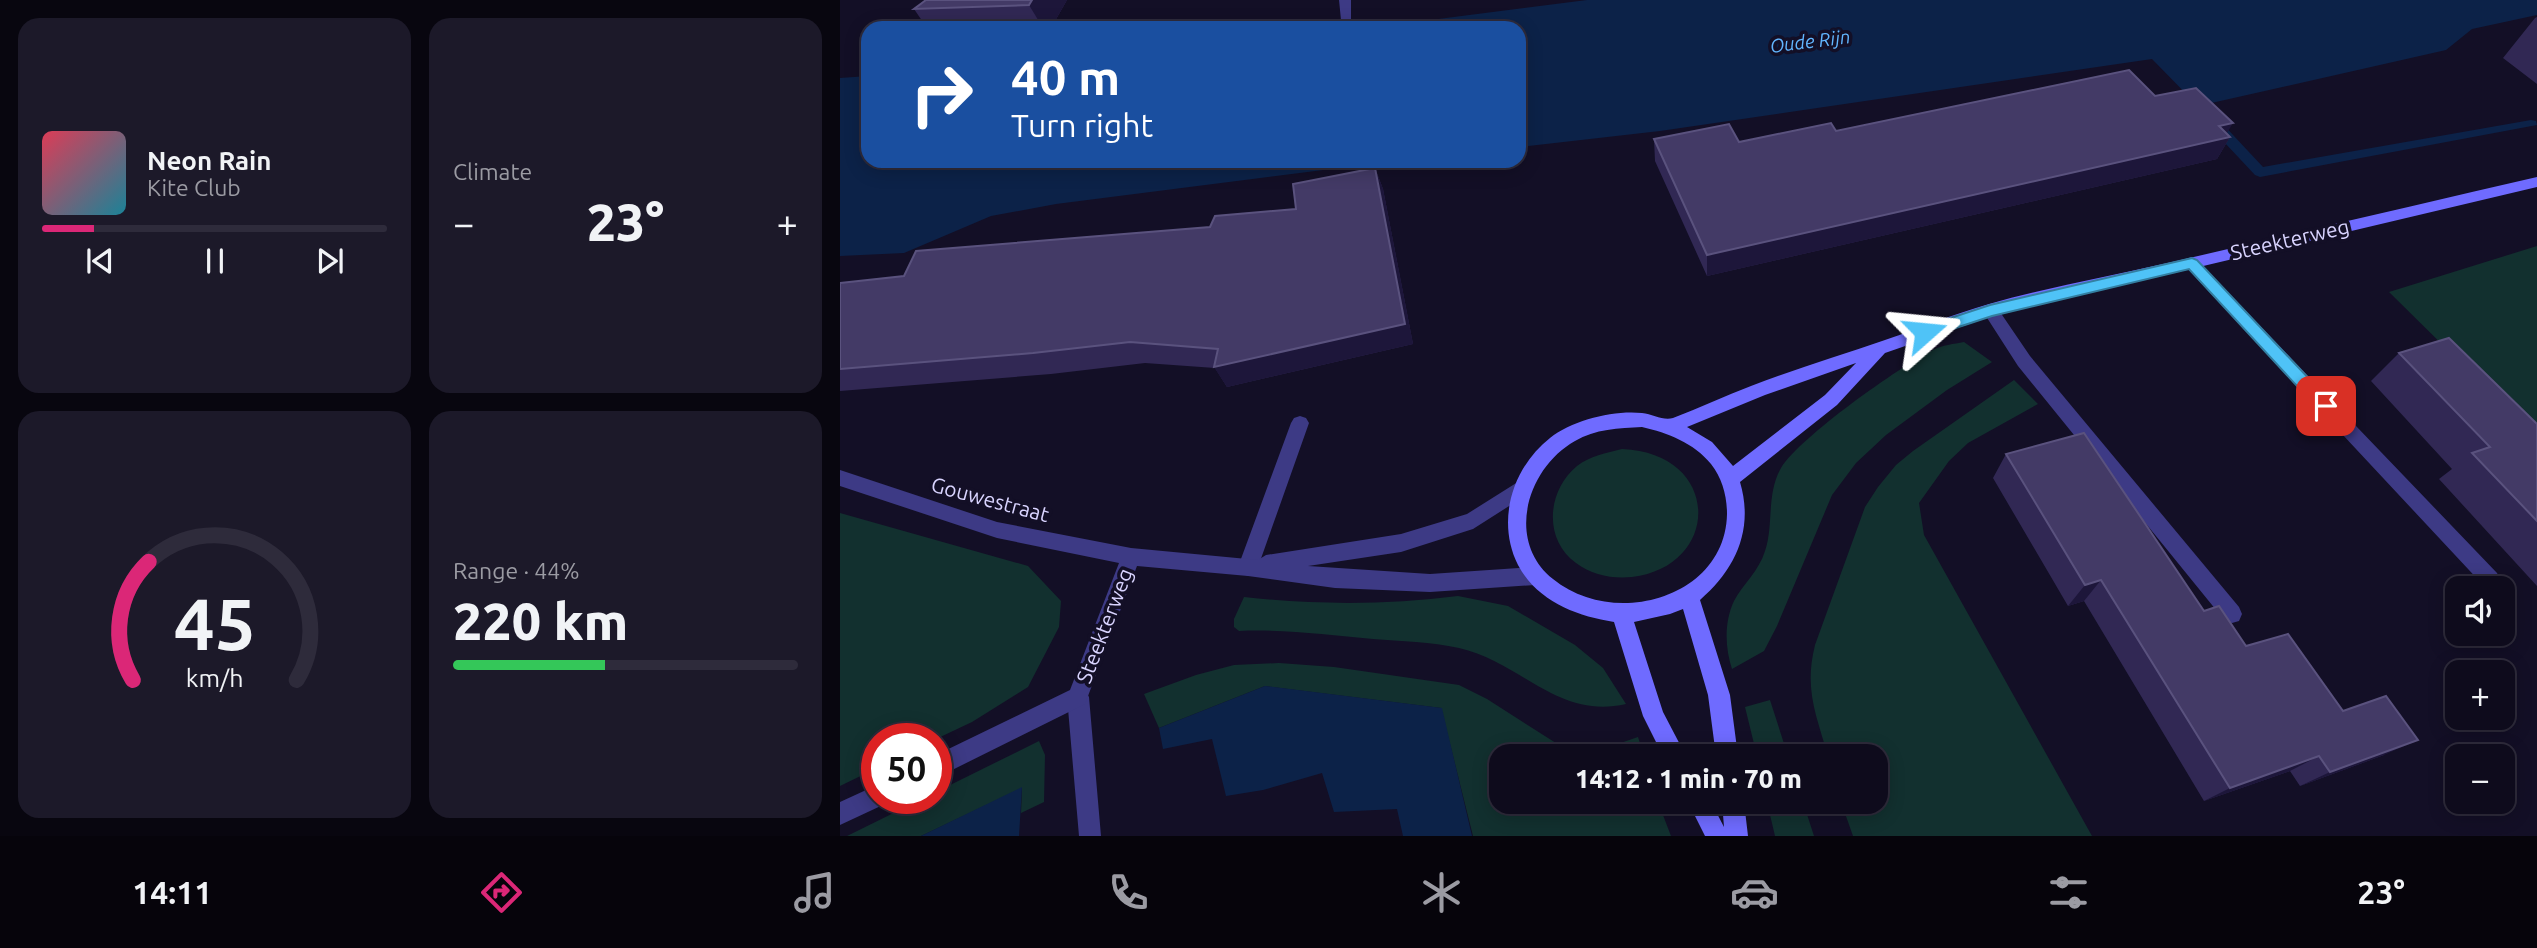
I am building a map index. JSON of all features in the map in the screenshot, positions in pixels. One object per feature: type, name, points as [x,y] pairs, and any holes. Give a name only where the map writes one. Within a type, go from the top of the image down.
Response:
[{"type":"main road","name":"Steekterweg","points":[[1671,426],[1759,390],[1990,310],[2537,182]]},
{"type":"main road","name":"Steekterweg","points":[[1730,479],[1831,400],[1882,346]]},
{"type":"main road","points":[[1643,420],[1671,426],[1707,447],[1730,479],[1737,503],[1736,529],[1728,554],[1711,576],[1689,596],[1657,610],[1622,615],[1588,610],[1558,596],[1535,576],[1519,548],[1515,518],[1521,488],[1535,464],[1550,450],[1583,429],[1612,421],[1643,420]]},
{"type":"main road","points":[[1689,596],[1719,695],[1725,744]]},
{"type":"main road","points":[[1622,615],[1654,716],[1669,744]]},
{"type":"main road","points":[[1705,814],[1717,836]]},
{"type":"main road","points":[[1734,814],[1737,836]]},
{"type":"street","points":[[1345,0],[1347,20]]},
{"type":"street","points":[[2192,263],[2487,576]]},
{"type":"street","points":[[1990,310],[2024,361],[2232,614]]},
{"type":"street","points":[[1248,567],[1300,423]]},
{"type":"street","name":"Gouwestraat","points":[[840,478],[997,530],[1131,557]]},
{"type":"street","name":"Steekterweg","points":[[1248,567],[1401,543],[1473,521],[1521,488]]},
{"type":"street","name":"Steekterweg","points":[[952,759],[1078,696],[1131,557],[1248,567],[1335,579],[1430,583],[1535,576]]},
{"type":"street","points":[[1078,696],[1090,836]]},
{"type":"street","points":[[840,814],[861,804]]},
{"type":"green space","points":[[2537,246],[2537,438],[2389,292]]},
{"type":"green space","points":[[1964,342],[1992,362],[1947,390],[1886,435],[1856,463],[1832,495],[1764,651],[1732,669],[1727,644],[1728,618],[1734,601],[1759,565],[1765,551],[1773,488],[1781,468],[1808,439],[1875,387],[1933,350]]},
{"type":"green space","points":[[2014,380],[2038,404],[1968,443],[1949,461],[1919,503],[1924,535],[2092,836],[1853,836],[1845,814],[1888,814],[1888,744],[1825,744],[1811,688],[1812,661],[1815,645],[1865,507],[1896,465]]},
{"type":"green space","points":[[1622,449],[1655,455],[1678,469],[1693,488],[1698,510],[1695,533],[1682,553],[1662,569],[1632,577],[1610,577],[1582,567],[1565,553],[1558,541],[1553,515],[1560,488],[1577,466],[1593,457]]},
{"type":"green space","points":[[840,513],[1028,566],[1061,601],[1059,627],[1028,687],[952,731],[952,723],[861,723],[861,776],[840,786]]},
{"type":"green space","points":[[1458,596],[1508,606],[1575,645],[1603,668],[1626,704],[1602,707],[1580,704],[1560,697],[1481,655],[1459,648],[1306,633],[1239,631],[1234,627],[1234,619],[1244,597],[1351,603]]},
{"type":"green space","points":[[1279,663],[1334,667],[1459,685],[1487,699],[1557,744],[1489,744],[1489,814],[1663,814],[1671,836],[1473,836],[1441,708],[1265,686],[1159,728],[1144,694],[1196,675],[1234,665]]},
{"type":"green space","points":[[1770,700],[1784,744],[1754,744],[1745,707]]},
{"type":"green space","points":[[1638,737],[1640,744],[1618,744]]},
{"type":"green space","points":[[1039,741],[1045,755],[1044,802],[1021,813],[1022,788],[921,836],[847,836],[892,814],[952,814],[952,784]]},
{"type":"green space","points":[[1770,814],[1807,814],[1814,836],[1775,836]]},
{"type":"water","name":"Oude Rijn","points":[[1587,0],[2537,0],[2537,15],[2472,29],[2446,50],[2198,106],[2152,59],[1660,131],[1526,146],[1526,21],[1423,21]]},
{"type":"water","points":[[861,76],[861,168],[1339,168],[1056,204],[991,216],[904,253],[840,256],[840,78]]},
{"type":"water","points":[[1265,686],[1442,708],[1472,836],[1403,836],[1397,809],[1334,812],[1322,773],[1263,790],[1226,796],[1212,739],[1163,749],[1159,728]]},
{"type":"water","points":[[1022,787],[1019,836],[921,836]]},
{"type":"building","points":[[926,0],[1032,0],[1029,5],[914,9]]},
{"type":"building","points":[[2129,70],[2155,96],[2196,88],[2233,123],[2219,126],[2230,137],[1707,255],[1654,139],[1729,124],[1739,142],[1831,123],[1836,131]]},
{"type":"building","points":[[1375,168],[1405,324],[1214,367],[1218,349],[1130,342],[840,369],[840,283],[904,276],[916,251],[1210,227],[1215,216],[1296,209],[1293,184]]},
{"type":"building","points":[[2449,338],[2537,424],[2537,521],[2472,453],[2490,447],[2399,353]]},
{"type":"building","points":[[2084,433],[2204,611],[2219,606],[2246,646],[2288,634],[2343,711],[2386,696],[2418,740],[2330,772],[2319,756],[2230,788],[2101,580],[2085,585],[2006,454]]},
{"type":"waterway","points":[[2214,123],[2260,172],[2531,124]]},
{"type":"route","points":[[1925,332],[1990,310],[2192,263],[2326,406]]}]
